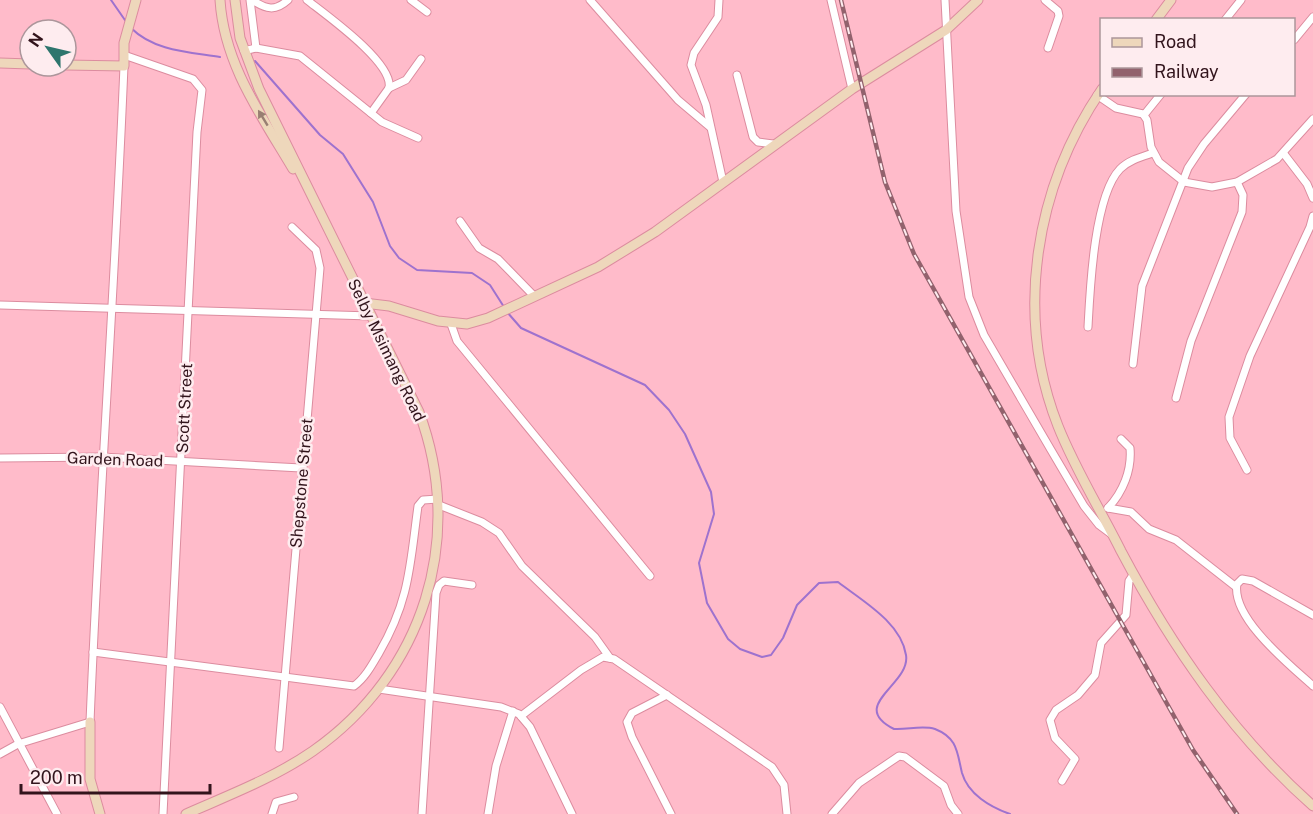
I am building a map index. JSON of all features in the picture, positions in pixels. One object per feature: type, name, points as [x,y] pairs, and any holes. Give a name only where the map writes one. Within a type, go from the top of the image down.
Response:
[{"type":"street","points":[[100,814],[90,779],[93,652],[102,457],[113,308],[124,55],[126,36],[136,0]]},
{"type":"street","name":"Selby Msimang Road","points":[[220,0],[226,39],[236,70],[315,204]]},
{"type":"street","name":"Selby Msimang Road","points":[[186,814],[281,771],[300,759],[344,726],[379,689],[408,644],[422,614],[432,577],[439,502],[431,448],[419,412],[315,204],[244,51],[235,0]]},
{"type":"street","points":[[251,0],[256,48]]},
{"type":"street","points":[[251,0],[269,9],[278,8],[288,0]]},
{"type":"street","points":[[307,0],[375,58],[387,76],[388,88]]},
{"type":"street","points":[[411,0],[427,12]]},
{"type":"street","points":[[590,0],[678,100],[710,126]]},
{"type":"street","points":[[719,0],[718,17],[714,27],[691,60],[723,182]]},
{"type":"street","points":[[831,0],[852,89]]},
{"type":"street","points":[[945,0],[956,211],[969,297],[984,335],[1073,487],[1099,525],[1113,535]]},
{"type":"street","points":[[364,303],[389,306],[451,324],[467,324],[488,318],[626,252],[852,89],[946,30],[978,0]]},
{"type":"street","points":[[1045,0],[1058,11],[1059,16],[1047,48]]},
{"type":"street","points":[[1158,18],[1171,0]]},
{"type":"street","points":[[1227,18],[1241,0]]},
{"type":"street","points":[[1295,37],[1313,17]]},
{"type":"street","points":[[244,51],[256,48],[300,56],[393,129],[418,138]]},
{"type":"street","name":"Scott Street","points":[[124,55],[178,73],[201,86],[163,814]]},
{"type":"street","points":[[371,113],[388,88],[406,80],[421,59]]},
{"type":"street","points":[[0,63],[18,64]]},
{"type":"street","points":[[78,65],[124,66]]},
{"type":"street","points":[[737,75],[753,136],[761,143],[773,144]]},
{"type":"street","points":[[1099,92],[1072,138],[1051,195],[1039,239],[1035,301],[1043,376],[1053,412],[1070,454],[1104,510],[1113,535],[1133,575],[1213,700],[1250,745],[1313,806]]},
{"type":"street","points":[[1103,96],[1113,107],[1144,115]]},
{"type":"street","points":[[1144,115],[1159,96]]},
{"type":"street","points":[[1133,364],[1142,286],[1184,182],[1198,152],[1244,96]]},
{"type":"street","points":[[1144,115],[1153,153],[1159,162],[1184,182],[1212,187],[1237,183],[1284,154],[1313,119]]},
{"type":"street","points":[[1088,327],[1094,244],[1110,185],[1117,173],[1128,163],[1153,153]]},
{"type":"street","points":[[1284,154],[1307,184],[1313,198]]},
{"type":"street","points":[[1176,398],[1191,341],[1242,212],[1243,195],[1237,183]]},
{"type":"street","points":[[1247,470],[1230,438],[1229,417],[1250,356],[1313,216]]},
{"type":"street","points":[[460,221],[479,248],[498,260],[530,298]]},
{"type":"street","name":"Shepstone Street","points":[[279,748],[320,261],[313,246],[292,227]]},
{"type":"street","points":[[0,305],[371,316]]},
{"type":"street","points":[[451,324],[459,344],[650,576]]},
{"type":"street","points":[[1104,510],[1121,490],[1130,465],[1130,448],[1121,439]]},
{"type":"street","name":"Garden Road","points":[[0,458],[102,457],[301,468]]},
{"type":"street","points":[[93,652],[286,676],[345,687],[354,686],[382,648],[402,607],[410,576],[418,506],[423,500],[439,502],[482,522],[499,533],[522,566],[595,637],[610,658],[667,694],[778,774],[784,785],[787,814]]},
{"type":"street","points":[[1104,510],[1131,512],[1149,529],[1176,540],[1236,588],[1244,610],[1268,644],[1313,686]]},
{"type":"street","points":[[1062,782],[1075,759],[1055,738],[1050,720],[1056,710],[1078,695],[1095,675],[1101,643],[1126,615],[1129,580],[1133,575]]},
{"type":"street","points":[[1236,588],[1242,579],[1253,581],[1313,615]]},
{"type":"street","points":[[422,814],[436,593],[441,582],[472,585]]},
{"type":"street","points":[[422,614],[435,617]]},
{"type":"street","points":[[521,716],[586,666],[603,657],[610,658]]},
{"type":"street","points":[[379,689],[513,711],[521,716],[534,733],[572,814]]},
{"type":"street","points":[[667,694],[632,713],[627,722],[671,814]]},
{"type":"street","points":[[0,707],[57,814]]},
{"type":"street","points":[[488,814],[496,766],[513,711]]},
{"type":"street","points":[[0,754],[18,744],[90,722]]},
{"type":"street","points":[[832,814],[860,783],[899,756],[905,757],[944,786],[951,805],[958,814]]},
{"type":"street","points":[[272,814],[276,802],[294,797]]},
{"type":"waterway","points":[[111,0],[127,23]]},
{"type":"waterway","points":[[131,28],[140,36],[161,46],[220,57]]},
{"type":"waterway","points":[[255,61],[320,135],[343,154],[373,202],[390,246],[399,258],[417,270],[472,273],[490,285],[504,307]]},
{"type":"waterway","points":[[507,312],[521,328],[645,385],[669,410],[685,434],[711,492],[714,514],[699,563],[707,603],[728,639],[740,649],[762,657],[771,655],[783,638],[797,605],[819,583],[838,582],[879,613],[903,643],[906,655],[905,666],[900,676],[878,703],[877,712],[881,720],[894,729],[925,727],[943,733],[955,747],[962,773],[969,787],[981,799],[1010,814]]},
{"type":"railway","points":[[841,0],[885,182],[914,254],[1193,750],[1237,814]]}]
